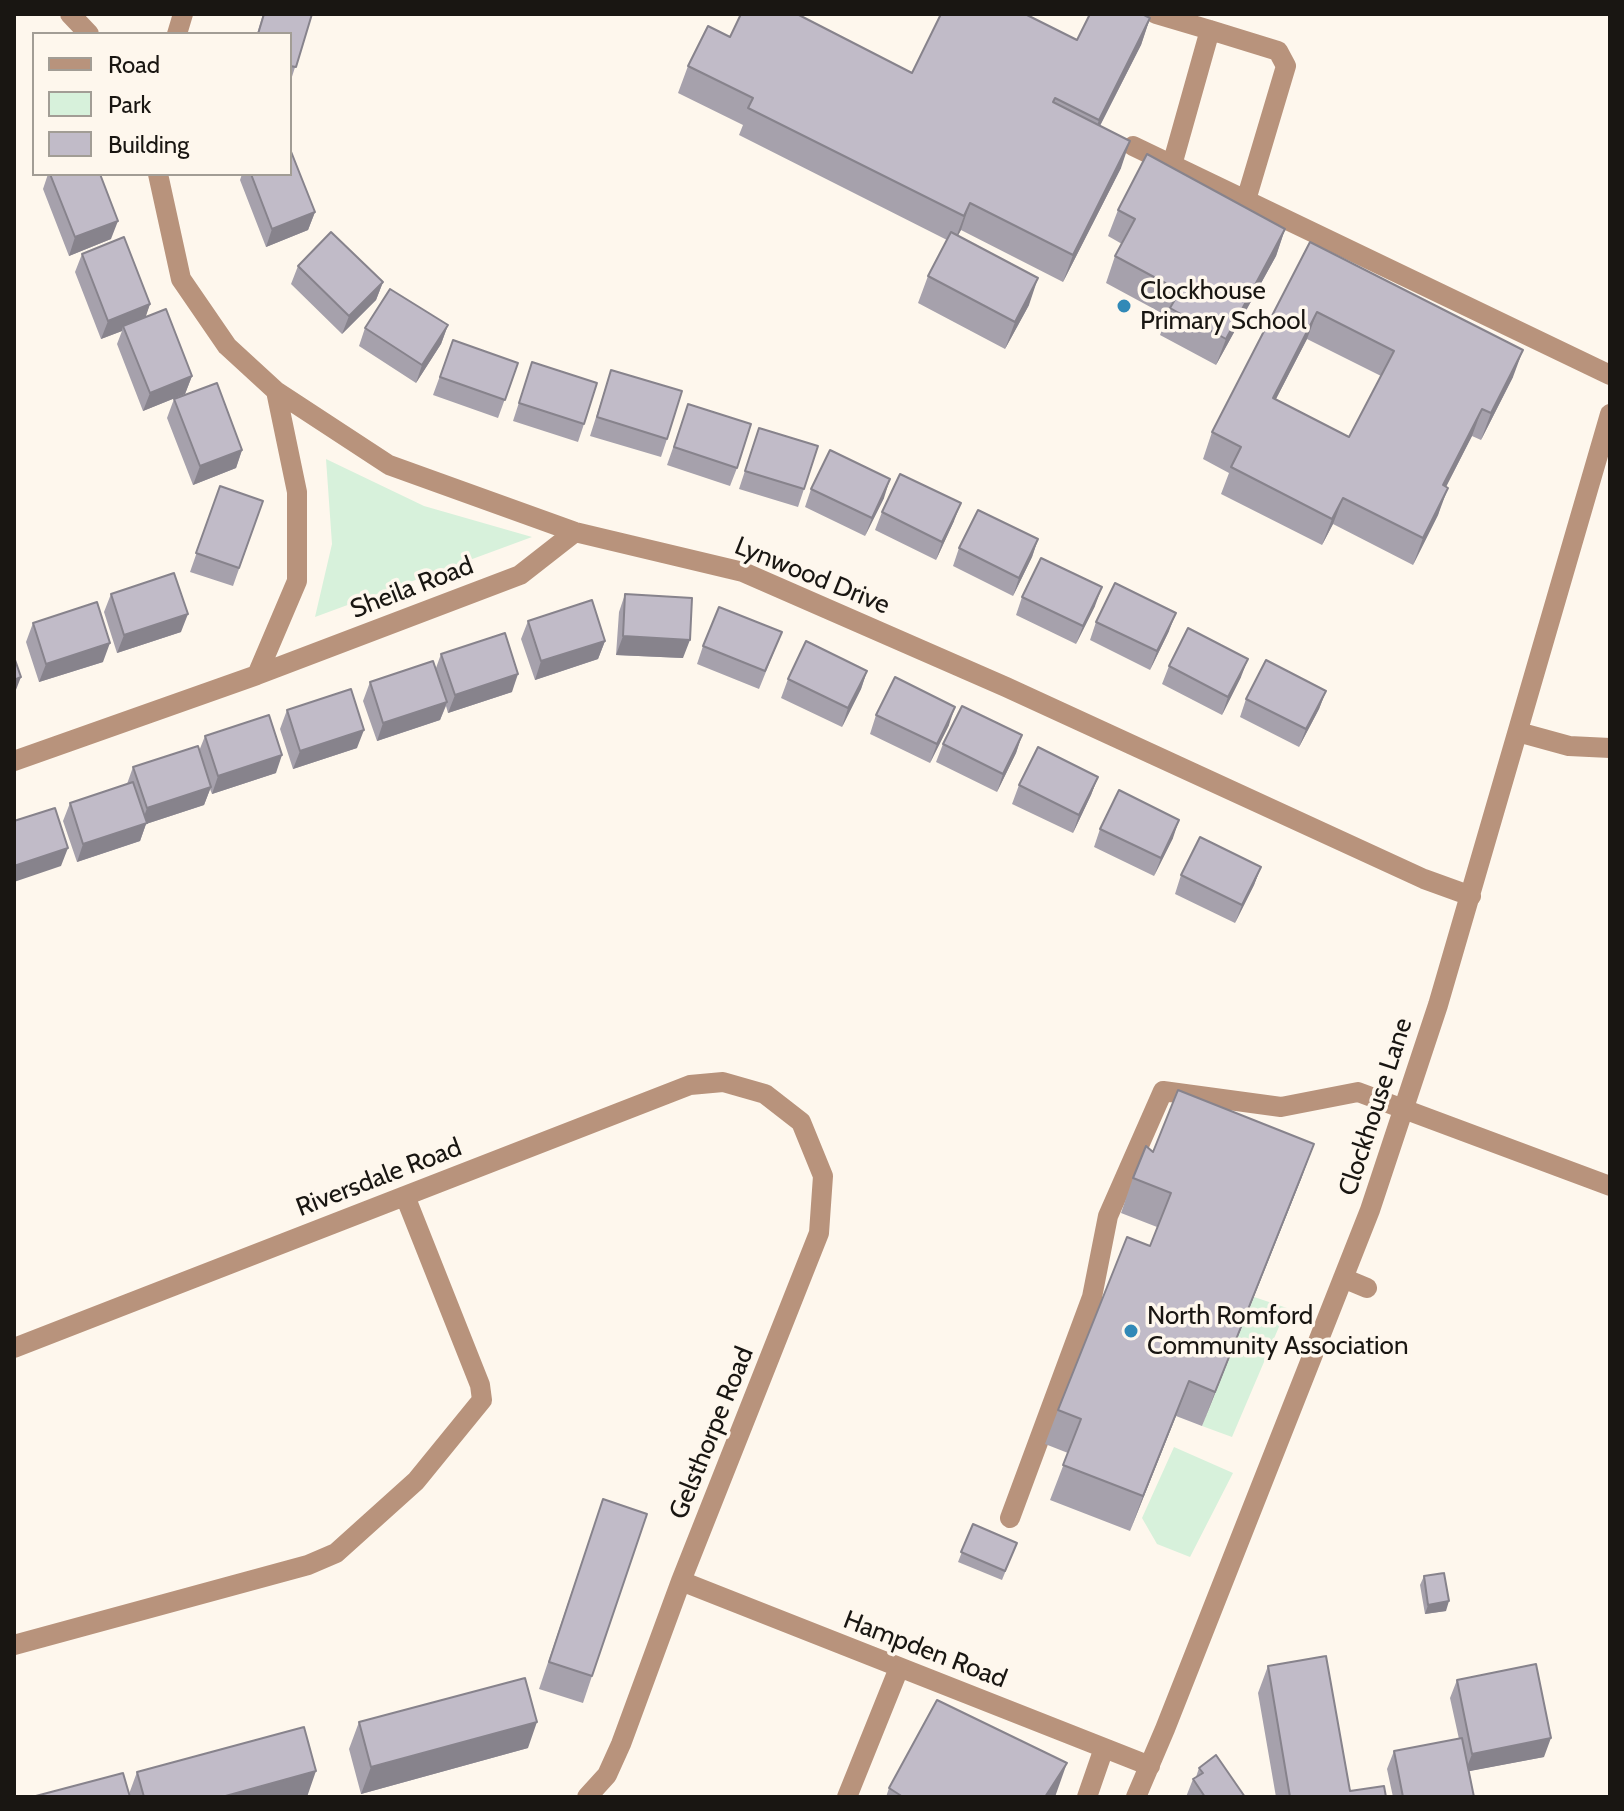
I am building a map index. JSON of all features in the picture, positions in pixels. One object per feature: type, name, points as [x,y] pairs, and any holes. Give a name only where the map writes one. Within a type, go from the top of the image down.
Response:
[{"type":"street","points":[[70,14],[87,32]]},
{"type":"street","points":[[1156,14],[1278,51],[1286,66],[1246,200]]},
{"type":"street","points":[[1172,165],[1210,30]]},
{"type":"street","points":[[1133,146],[1610,375]]},
{"type":"street","name":"Lynwood Drive","points":[[158,176],[181,279],[227,346],[276,391],[389,465],[575,532],[743,572],[1006,687],[1424,879],[1471,896]]},
{"type":"street","points":[[257,675],[297,581],[297,492],[276,391]]},
{"type":"street","name":"Clockhouse Lane","points":[[1136,1797],[1370,1210],[1471,896],[1610,414]]},
{"type":"street","name":"Sheila Road","points":[[14,761],[257,675],[520,575],[575,532]]},
{"type":"street","points":[[1518,732],[1569,746],[1610,748]]},
{"type":"street","name":"Riversdale Road","points":[[14,1348],[690,1085],[723,1082],[765,1094]]},
{"type":"street","points":[[1010,1518],[1092,1297],[1108,1216],[1163,1091],[1281,1107],[1358,1092],[1610,1186]]},
{"type":"street","name":"Gelsthorpe Road","points":[[587,1797],[607,1775],[819,1233],[823,1176],[801,1122],[765,1094]]},
{"type":"street","points":[[14,1645],[308,1565],[336,1553],[416,1481],[482,1400],[480,1385],[405,1196]]},
{"type":"street","points":[[1343,1278],[1367,1288]]},
{"type":"street","name":"Hampden Road","points":[[681,1581],[1150,1766]]},
{"type":"street","points":[[847,1797],[899,1668]]},
{"type":"street","points":[[1087,1797],[1104,1748]]},
{"type":"green space","points":[[326,459],[424,506],[532,537],[315,617],[332,544]]},
{"type":"green space","points":[[1254,1297],[1287,1308],[1232,1437],[1202,1426]]},
{"type":"green space","points":[[1174,1447],[1233,1473],[1190,1557],[1157,1544],[1142,1518]]},
{"type":"building","points":[[264,14],[312,14],[296,67],[292,66],[292,32],[259,32]]},
{"type":"building","points":[[741,14],[797,14],[912,73],[941,14],[1025,14],[1077,40],[1090,14],[1142,14],[1150,18],[1099,120],[1055,98],[1053,102],[1130,141],[1073,255],[970,203],[964,216],[748,108],[753,98],[688,66],[708,26],[730,37]]},
{"type":"building","points":[[292,154],[315,212],[272,229],[252,176],[292,176]]},
{"type":"building","points":[[1147,154],[1285,229],[1226,339],[1170,308],[1180,291],[1115,256],[1135,219],[1118,210]]},
{"type":"building","points":[[51,176],[101,176],[118,221],[75,237]]},
{"type":"building","points":[[331,232],[383,282],[349,316],[298,266]]},
{"type":"building","points":[[951,232],[1038,278],[1015,322],[928,276]]},
{"type":"building","points":[[124,237],[150,304],[108,321],[82,254]]},
{"type":"building","points":[[1310,242],[1523,350],[1491,413],[1482,409],[1443,485],[1448,488],[1423,538],[1343,498],[1332,519],[1231,467],[1241,447],[1212,432]],"holes":[[[1317,312],[1394,351],[1349,437],[1273,398]]]},
{"type":"building","points":[[390,289],[448,325],[422,365],[365,328]]},
{"type":"building","points":[[166,309],[192,376],[150,393],[123,326]]},
{"type":"building","points":[[453,340],[518,363],[505,400],[440,377]]},
{"type":"building","points":[[532,362],[597,383],[584,424],[519,403]]},
{"type":"building","points":[[611,370],[682,391],[667,439],[597,417]]},
{"type":"building","points":[[217,383],[242,450],[200,466],[174,399]]},
{"type":"building","points":[[688,404],[751,424],[737,468],[674,447]]},
{"type":"building","points":[[759,428],[818,446],[804,489],[745,471]]},
{"type":"building","points":[[830,450],[890,479],[872,518],[811,489]]},
{"type":"building","points":[[900,474],[961,503],[942,542],[882,512]]},
{"type":"building","points":[[220,486],[263,501],[239,568],[196,553]]},
{"type":"building","points":[[978,510],[1038,539],[1019,578],[959,548]]},
{"type":"building","points":[[1041,558],[1102,587],[1083,626],[1022,597]]},
{"type":"building","points":[[174,573],[188,614],[124,635],[111,594]]},
{"type":"building","points":[[1115,583],[1176,613],[1157,651],[1096,622]]},
{"type":"building","points":[[625,594],[692,598],[690,640],[623,636]]},
{"type":"building","points":[[592,600],[605,641],[541,661],[528,621]]},
{"type":"building","points":[[97,602],[110,643],[46,664],[33,623]]},
{"type":"building","points":[[719,607],[782,632],[765,671],[703,646]]},
{"type":"building","points":[[1188,628],[1248,659],[1228,697],[1169,666]]},
{"type":"building","points":[[505,633],[518,674],[455,695],[441,654]]},
{"type":"building","points":[[806,641],[867,671],[848,708],[788,679]]},
{"type":"building","points":[[14,657],[21,677],[14,680]]},
{"type":"building","points":[[1266,660],[1326,691],[1306,729],[1246,699]]},
{"type":"building","points":[[433,661],[447,702],[383,723],[370,682]]},
{"type":"building","points":[[895,677],[955,707],[937,744],[876,715]]},
{"type":"building","points":[[351,689],[364,730],[300,751],[287,710]]},
{"type":"building","points":[[962,706],[1022,735],[1003,774],[943,744]]},
{"type":"building","points":[[269,715],[282,755],[218,776],[205,736]]},
{"type":"building","points":[[198,746],[211,787],[147,808],[133,767]]},
{"type":"building","points":[[1038,747],[1098,777],[1079,815],[1019,785]]},
{"type":"building","points":[[133,782],[147,823],[83,844],[70,803]]},
{"type":"building","points":[[1119,790],[1179,820],[1161,858],[1100,829]]},
{"type":"building","points":[[55,808],[68,848],[14,866],[14,821]]},
{"type":"building","points":[[1200,837],[1261,867],[1242,905],[1181,875]]},
{"type":"building","points":[[1178,1090],[1314,1144],[1215,1392],[1189,1381],[1143,1496],[1063,1465],[1081,1419],[1058,1410],[1127,1237],[1150,1246],[1171,1193],[1133,1178],[1146,1146],[1153,1152]]},
{"type":"building","points":[[603,1499],[647,1514],[592,1676],[549,1662]]},
{"type":"building","points":[[973,1524],[1017,1543],[1005,1571],[961,1552]]},
{"type":"building","points":[[1444,1573],[1449,1601],[1428,1605],[1424,1576]]},
{"type":"building","points":[[1326,1656],[1350,1791],[1384,1786],[1386,1797],[1290,1797],[1268,1666]]},
{"type":"building","points":[[1536,1664],[1551,1738],[1472,1754],[1457,1680]]},
{"type":"building","points":[[525,1678],[537,1722],[371,1767],[359,1722]]},
{"type":"building","points":[[937,1700],[1067,1763],[1045,1797],[903,1797],[889,1788]]},
{"type":"building","points":[[304,1727],[316,1771],[222,1797],[144,1797],[137,1772]]},
{"type":"building","points":[[1462,1738],[1474,1797],[1403,1797],[1394,1751]]},
{"type":"building","points":[[1216,1755],[1245,1797],[1205,1797],[1193,1779],[1203,1773],[1199,1768]]},
{"type":"building","points":[[123,1773],[130,1797],[32,1797]]},
{"type":"place","name":"Clockhouse Primary School","points":[[1124,306]]},
{"type":"place","name":"North Romford Community Association","points":[[1131,1331]]}]
